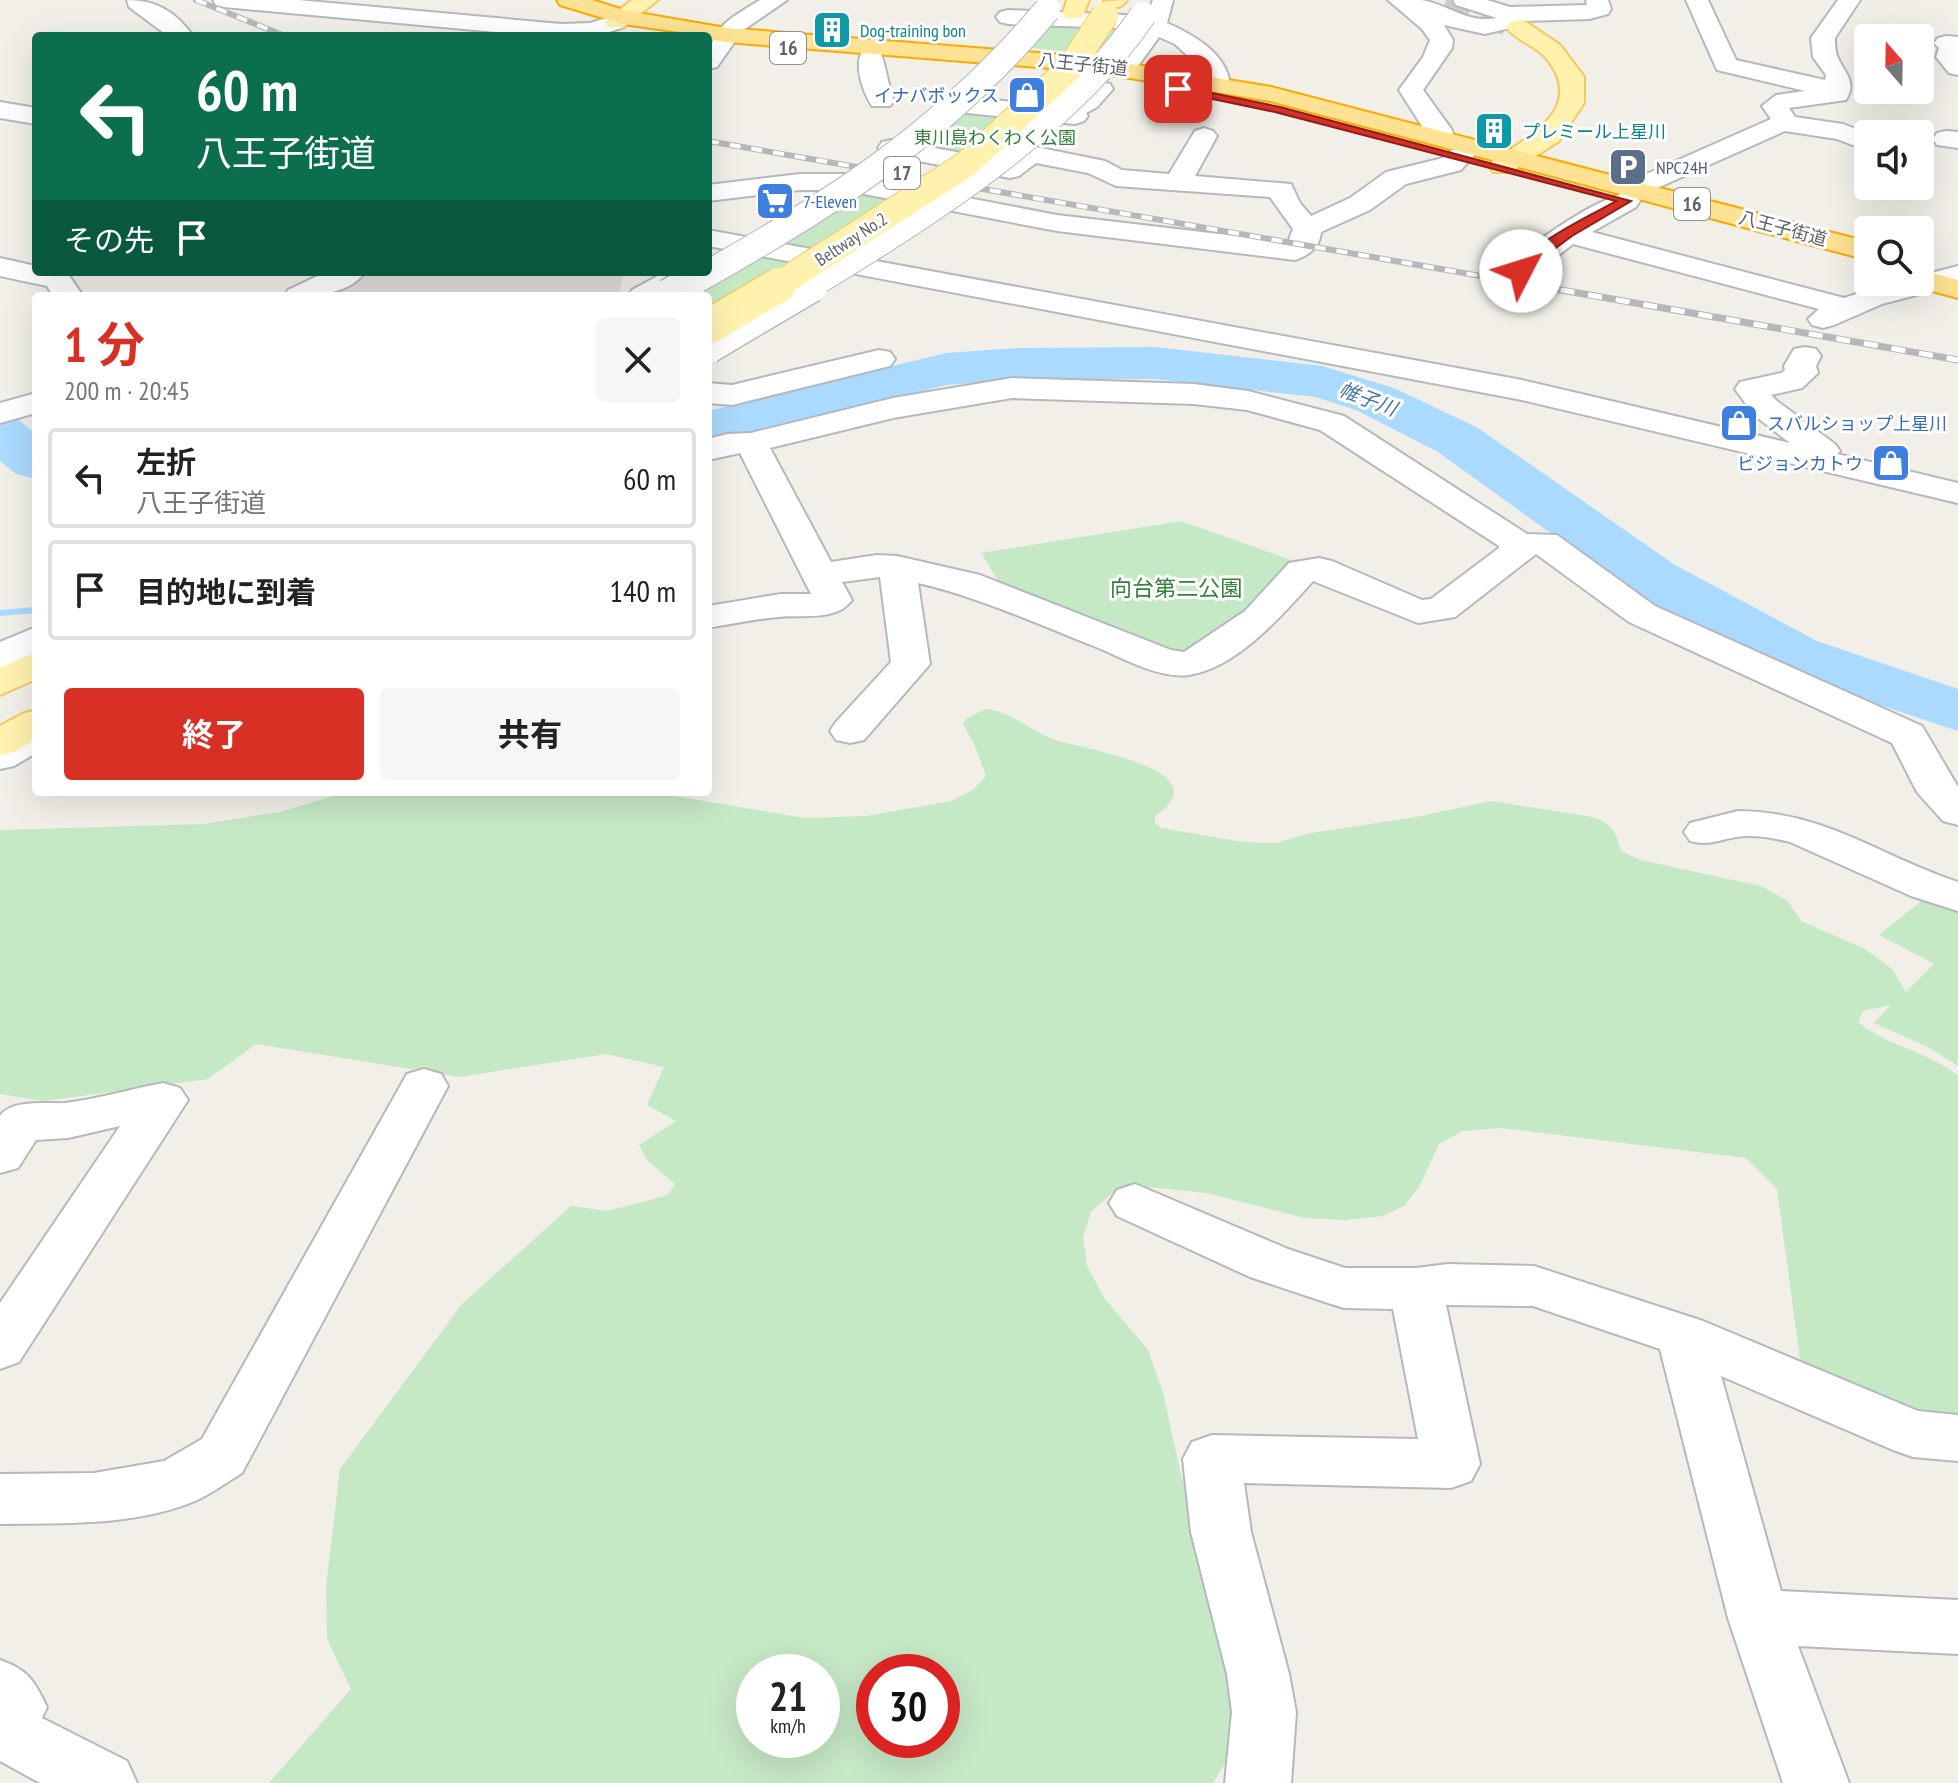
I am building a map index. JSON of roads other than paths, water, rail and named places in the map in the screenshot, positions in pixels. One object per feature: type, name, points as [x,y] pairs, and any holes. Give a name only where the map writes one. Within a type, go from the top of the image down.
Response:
[{"type":"highway","name":"八王子街道","points":[[541,0],[666,32]]},
{"type":"highway","name":"八王子街道","points":[[568,0],[619,20],[665,32]]},
{"type":"highway","name":"八王子街道","points":[[716,45],[871,55],[1118,79],[1245,101],[1451,146]]},
{"type":"highway","name":"八王子街道","points":[[716,45],[994,66],[1096,91],[1218,84],[1631,195],[1854,261]]},
{"type":"highway","name":"八王子街道","points":[[1631,195],[1854,248]]},
{"type":"main road","points":[[619,20],[647,0]]},
{"type":"main road","name":"Beltway No.2","points":[[712,325],[793,277],[965,165],[1070,68],[1113,4]]},
{"type":"main road","name":"Beltway No.2","points":[[708,292],[767,259],[942,148],[1037,62],[1076,6]]},
{"type":"main road","points":[[1509,162],[1550,136],[1571,103],[1572,77],[1552,50],[1513,20]]},
{"type":"main road","points":[[0,683],[32,666]]},
{"type":"main road","points":[[0,743],[32,724]]},
{"type":"street","points":[[140,0],[137,2],[177,32]]},
{"type":"street","points":[[224,0],[561,31],[593,30],[619,20]]},
{"type":"street","points":[[716,45],[734,26],[776,0]]},
{"type":"street","points":[[1400,0],[1459,24],[1479,28],[1500,26],[1513,20],[1589,12],[1600,9],[1597,0]]},
{"type":"street","points":[[1307,228],[1360,204],[1396,178],[1452,164],[1451,146],[1439,126],[1413,100],[1411,90],[1441,52],[1444,41],[1439,30],[1400,0]]},
{"type":"street","points":[[1464,0],[1513,20]]},
{"type":"street","points":[[1697,0],[1726,65],[1846,80]]},
{"type":"street","points":[[1846,80],[1825,57],[1823,38],[1849,0]]},
{"type":"street","points":[[712,270],[841,194],[946,117],[994,66],[1044,4]]},
{"type":"street","points":[[1007,9],[1145,22],[1154,14],[1096,91],[1031,154],[1010,170],[891,148],[994,66],[1008,44],[1007,9]]},
{"type":"street","points":[[1096,91],[1108,60],[1154,14]]},
{"type":"street","points":[[1154,14],[1216,69],[1218,84]]},
{"type":"street","points":[[1946,43],[1952,43],[1948,57],[1958,68]]},
{"type":"street","points":[[871,55],[873,81],[881,101]]},
{"type":"street","points":[[712,344],[862,256],[979,176],[1039,127],[1096,91],[1101,89],[1088,104],[1069,109],[1054,110],[1021,99],[972,99],[963,90],[974,77],[994,66]]},
{"type":"street","points":[[1782,123],[1785,121],[1775,106],[1785,100],[1827,98],[1846,80]]},
{"type":"street","points":[[948,103],[1096,91]]},
{"type":"street","points":[[0,110],[32,115]]},
{"type":"street","points":[[1521,271],[1526,264],[1568,234],[1631,195],[1782,123],[1843,132],[1854,137]]},
{"type":"street","points":[[1177,183],[1204,136]]},
{"type":"street","points":[[712,193],[800,182],[843,182],[1057,223],[1295,251],[1306,240],[1307,228],[1287,205],[1281,190],[1116,178],[1096,167],[1031,154]]},
{"type":"street","points":[[712,259],[843,182]]},
{"type":"street","points":[[712,355],[864,268],[958,206]]},
{"type":"street","points":[[1568,234],[1834,313],[1943,277]]},
{"type":"street","points":[[712,239],[864,268],[1206,364],[1522,390],[1958,493]]},
{"type":"street","points":[[0,267],[32,274]]},
{"type":"street","points":[[40,276],[58,280],[66,292]]},
{"type":"street","points":[[308,292],[342,276]]},
{"type":"street","points":[[650,292],[680,276]]},
{"type":"street","points":[[676,292],[703,276]]},
{"type":"street","points":[[1805,356],[1800,366],[1802,373],[1791,381],[1751,389],[1759,404],[1775,419],[1842,465]]},
{"type":"street","points":[[716,397],[879,359]]},
{"type":"street","points":[[712,449],[751,443],[893,408],[1012,388],[1206,364],[1248,401],[1332,423],[1512,538],[1531,544]]},
{"type":"street","points":[[1370,423],[1531,544],[1642,614],[1908,735],[1932,783],[1958,812]]},
{"type":"street","points":[[712,616],[781,605],[818,605],[833,600],[751,443]]},
{"type":"street","points":[[819,575],[877,566],[897,567],[967,583],[1162,660],[1186,664],[1204,658],[1258,619],[1302,571],[1319,569],[1418,612],[1442,609],[1531,544]]},
{"type":"street","points":[[850,731],[911,664],[897,567]]},
{"type":"street","points":[[0,647],[32,630]]},
{"type":"street","points":[[0,657],[32,640]]},
{"type":"street","points":[[0,757],[32,738]]},
{"type":"street","points":[[0,777],[32,758]]},
{"type":"street","points":[[1705,832],[1727,824],[1756,822],[1793,827],[1915,882],[1958,897]]},
{"type":"street","points":[[0,1499],[94,1498],[176,1483],[222,1456],[424,1086]]},
{"type":"street","points":[[0,1155],[21,1123],[68,1120],[163,1100],[0,1347]]},
{"type":"street","points":[[1135,1203],[1269,1263],[1344,1288],[1416,1289],[1448,1284],[1534,1286],[1684,1336],[1913,1434],[1958,1438]]},
{"type":"street","points":[[1258,1783],[1264,1712],[1258,1674],[1221,1532],[1212,1459],[1451,1464],[1416,1289]]},
{"type":"street","points":[[1684,1336],[1720,1487],[1799,1740],[1816,1783]]},
{"type":"street","points":[[1760,1617],[1958,1627]]},
{"type":"street","points":[[0,1688],[15,1707],[1,1729],[104,1783]]},
{"type":"waterway","name":"帷子川","points":[[712,427],[946,369],[1018,364],[1155,363],[1322,382],[1375,399],[1458,440],[1653,578],[1794,655],[1958,711]]},
{"type":"waterway","name":"帷子川","points":[[0,433],[32,459]]},
{"type":"waterway","points":[[0,613],[32,610]]},
{"type":"tunnel","points":[[1446,0],[1518,27]]},
{"type":"railway","points":[[196,0],[275,32]]},
{"type":"railway","points":[[712,142],[1544,287]]},
{"type":"railway","points":[[1533,285],[1958,360]]},
{"type":"place","name":"Dog-training bon","points":[[832,30]]},
{"type":"place","name":"イナバボックス","points":[[1027,95]]},
{"type":"place","name":"プレミール上星川","points":[[1494,131]]},
{"type":"place","name":"NPC24H","points":[[1628,167]]},
{"type":"place","name":"7-Eleven","points":[[775,201]]},
{"type":"place","name":"スバルショップ上星川","points":[[1739,423]]},
{"type":"place","name":"ビジョンカトウ","points":[[1891,463]]},
{"type":"park label","name":"東川島わくわく公園","points":[[995,137]]},
{"type":"park label","name":"向台第二公園","points":[[1176,588]]}]
